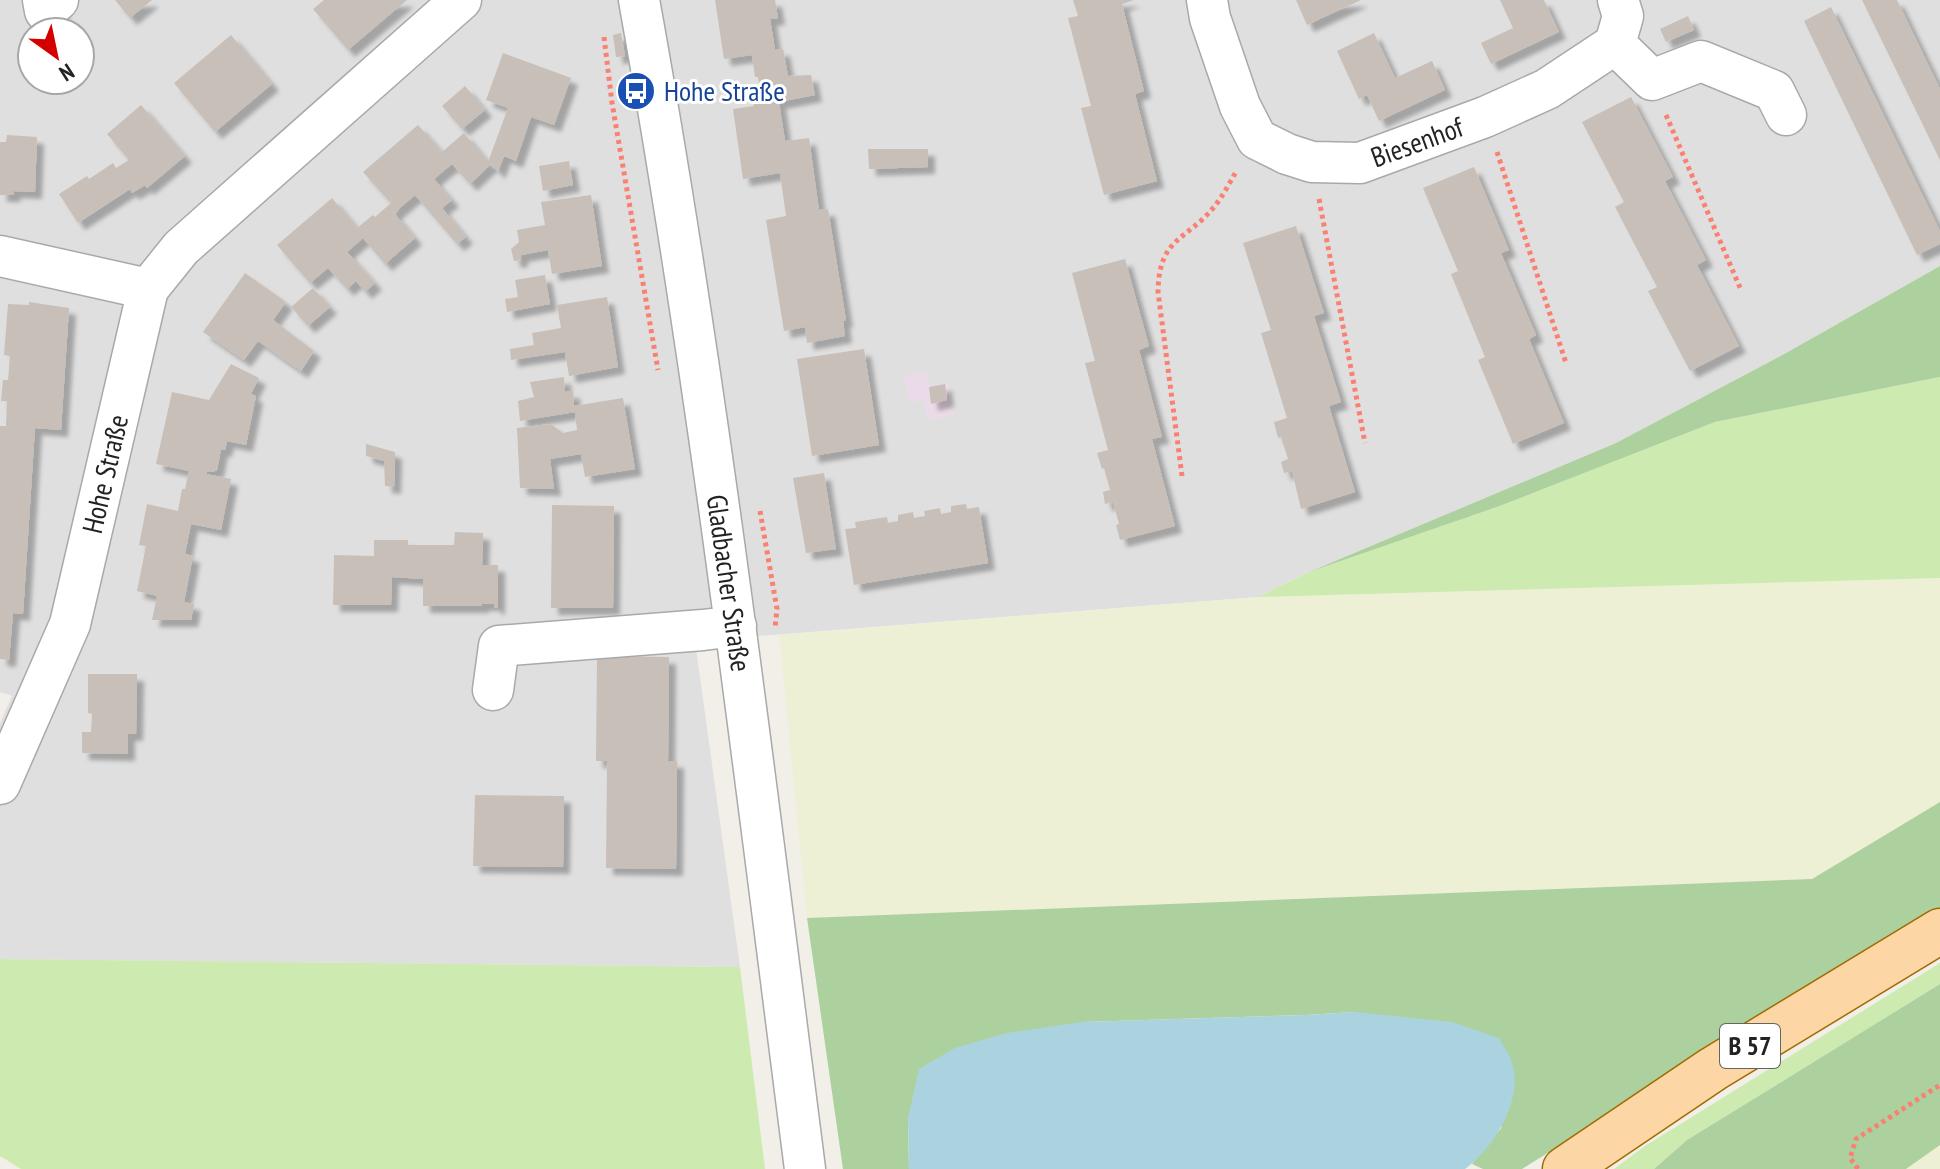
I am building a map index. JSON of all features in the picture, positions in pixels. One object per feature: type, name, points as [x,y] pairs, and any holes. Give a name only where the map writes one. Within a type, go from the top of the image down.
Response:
[{"type":"main road","name":"B 57","points":[[1565,1169],[1713,1069],[1940,931]]},
{"type":"street","points":[[43,0],[45,11],[58,0]]},
{"type":"street","name":"Hohe Straße","points":[[0,784],[70,624],[148,289],[181,248],[461,0]]},
{"type":"street","name":"Gladbacher Straße","points":[[639,0],[703,395],[736,626],[805,1169]]},
{"type":"street","points":[[1207,0],[1210,18],[1240,106],[1257,139]]},
{"type":"street","points":[[1618,0],[1623,16],[1615,44],[1652,80],[1701,61],[1774,91],[1786,115]]},
{"type":"street","name":"Biesenhof","points":[[1257,139],[1312,162],[1360,163],[1485,117],[1547,89],[1615,44]]},
{"type":"street","points":[[0,256],[148,289]]},
{"type":"street","points":[[493,690],[499,646],[736,626]]},
{"type":"path","points":[[1652,80],[1741,290]]},
{"type":"path","points":[[1485,117],[1566,363]]},
{"type":"path","points":[[1182,476],[1158,273],[1171,246],[1213,208],[1257,139]]},
{"type":"path","points":[[1312,162],[1365,443]]},
{"type":"path","points":[[1858,1169],[1850,1158],[1856,1139],[1940,1085]]},
{"type":"shaded area","points":[[0,0],[1940,0],[1940,266],[1786,353],[1616,443],[1309,572],[1258,597],[695,641],[740,967],[0,959],[0,723],[12,696],[0,692]]},
{"type":"shaded area","points":[[926,372],[930,386],[948,383],[953,415],[927,420],[923,399],[909,403],[904,376]]},
{"type":"green space","points":[[1940,266],[1940,377],[1715,422],[1497,507],[1309,572],[1616,443],[1786,353]]},
{"type":"green space","points":[[1940,377],[1940,578],[1258,597],[1309,572],[1497,507],[1715,422]]},
{"type":"green space","points":[[1940,578],[1940,802],[1812,879],[807,918],[779,635],[1258,597]]},
{"type":"green space","points":[[1940,802],[1940,908],[1522,1169],[1483,1169],[1472,1164],[1502,1127],[1355,1012],[1082,1022],[908,1118],[909,1169],[843,1169],[807,918],[1812,879]]},
{"type":"green space","points":[[0,959],[740,967],[765,1169],[21,1169],[0,1156]]},
{"type":"green space","points":[[1940,963],[1940,984],[1687,1140],[1654,1169],[1614,1169],[1645,1146]]},
{"type":"green space","points":[[1940,984],[1940,1145],[1906,1169],[1654,1169],[1687,1140]]},
{"type":"green space","points":[[1940,1145],[1940,1169],[1906,1169]]},
{"type":"water","points":[[1355,1012],[1452,1022],[1499,1038],[1513,1066],[1513,1095],[1495,1137],[1465,1169],[909,1169],[908,1118],[919,1069],[955,1048],[1007,1033],[1082,1022]]},
{"type":"building","points":[[115,0],[152,0],[130,18]]},
{"type":"building","points":[[324,0],[407,0],[348,50],[313,9]]},
{"type":"building","points":[[715,0],[775,0],[778,18],[770,19],[775,50],[783,49],[788,76],[811,75],[815,95],[779,102],[785,141],[809,138],[819,210],[828,209],[846,320],[843,321],[845,336],[807,343],[805,327],[784,331],[766,220],[786,216],[780,173],[743,179],[733,109],[754,106],[753,99],[761,97],[758,77],[755,77],[752,55],[724,59]]},
{"type":"building","points":[[1073,0],[1134,0],[1122,4],[1144,91],[1135,94],[1157,181],[1104,195],[1081,108],[1091,106],[1068,18],[1078,16]]},
{"type":"building","points":[[1296,0],[1361,0],[1307,25]]},
{"type":"building","points":[[1500,0],[1544,0],[1559,32],[1491,64],[1481,43],[1513,28]]},
{"type":"building","points":[[1862,0],[1897,0],[1940,89],[1940,160]]},
{"type":"building","points":[[1831,7],[1940,231],[1940,244],[1917,255],[1804,21]]},
{"type":"building","points":[[1688,16],[1694,30],[1666,42],[1660,29]]},
{"type":"building","points":[[621,33],[625,56],[616,57],[613,35]]},
{"type":"building","points":[[1374,33],[1395,78],[1432,61],[1445,90],[1379,121],[1367,95],[1359,99],[1337,51]]},
{"type":"building","points":[[231,35],[272,84],[215,132],[174,83]]},
{"type":"building","points":[[503,53],[571,78],[554,125],[531,117],[516,161],[504,156],[498,172],[491,164],[470,184],[452,164],[434,179],[452,200],[442,208],[466,237],[457,244],[415,195],[394,213],[415,238],[385,264],[363,238],[347,252],[375,283],[365,292],[356,281],[347,289],[328,268],[310,283],[277,245],[332,198],[357,228],[373,215],[375,217],[391,203],[363,172],[418,125],[442,152],[464,133],[488,162],[508,108],[486,100]]},
{"type":"building","points":[[465,86],[485,110],[462,129],[442,106]]},
{"type":"building","points":[[1631,97],[1673,177],[1665,181],[1706,260],[1697,265],[1739,346],[1690,371],[1648,291],[1657,287],[1615,207],[1624,202],[1582,122]]},
{"type":"building","points":[[141,105],[185,156],[147,188],[145,185],[132,193],[130,189],[78,223],[59,194],[113,163],[116,168],[129,160],[107,134]]},
{"type":"building","points":[[7,135],[37,137],[35,192],[13,191],[14,195],[0,195],[0,142],[6,142]]},
{"type":"building","points":[[868,149],[928,149],[928,167],[869,169]]},
{"type":"building","points":[[569,161],[573,185],[543,191],[539,166]]},
{"type":"building","points":[[1474,167],[1509,250],[1501,253],[1536,335],[1529,339],[1564,423],[1513,444],[1478,360],[1485,357],[1451,274],[1458,271],[1423,188]]},
{"type":"building","points":[[591,195],[602,266],[552,274],[548,250],[521,255],[521,260],[514,261],[511,249],[519,242],[517,230],[545,225],[541,202]]},
{"type":"building","points":[[1296,226],[1324,313],[1314,316],[1341,402],[1329,406],[1355,492],[1301,509],[1292,471],[1284,473],[1281,462],[1288,459],[1274,422],[1287,418],[1261,333],[1271,330],[1243,243]]},
{"type":"building","points":[[1125,259],[1149,346],[1139,350],[1162,437],[1152,439],[1175,526],[1120,540],[1113,502],[1105,504],[1103,492],[1110,490],[1097,453],[1108,450],[1085,363],[1095,361],[1072,273]]},
{"type":"building","points":[[245,273],[286,302],[273,320],[314,351],[301,371],[258,341],[244,360],[203,332]]},
{"type":"building","points":[[545,275],[550,304],[507,312],[505,299],[518,297],[515,280]]},
{"type":"building","points":[[313,288],[330,307],[308,326],[291,307]]},
{"type":"building","points":[[607,297],[618,367],[569,376],[565,352],[511,360],[510,349],[534,345],[532,333],[561,328],[557,305]]},
{"type":"building","points":[[29,302],[69,308],[61,430],[35,428],[23,614],[13,613],[9,660],[0,659],[0,426],[6,426],[7,401],[1,401],[3,380],[8,380],[10,356],[4,355],[8,304],[29,305]]},
{"type":"building","points":[[864,349],[879,445],[812,456],[797,359]]},
{"type":"building","points":[[231,364],[259,378],[251,394],[256,396],[246,445],[227,441],[225,450],[221,449],[217,470],[207,471],[206,474],[231,479],[221,530],[191,524],[185,554],[193,556],[184,602],[194,604],[191,620],[152,620],[157,596],[137,591],[146,546],[139,545],[147,504],[178,511],[189,471],[156,464],[172,392],[209,400]]},
{"type":"building","points":[[564,377],[565,392],[573,391],[574,406],[623,398],[635,469],[585,477],[581,454],[550,459],[554,489],[520,488],[517,428],[551,424],[563,433],[577,430],[575,412],[520,421],[518,401],[534,397],[530,382]]},
{"type":"building","points":[[945,384],[947,400],[931,404],[929,387]]},
{"type":"building","points":[[366,444],[395,452],[394,487],[385,486],[384,461],[366,456]]},
{"type":"building","points":[[824,473],[836,549],[806,553],[793,478]]},
{"type":"building","points":[[966,504],[967,509],[979,507],[988,563],[854,585],[845,529],[856,528],[855,522],[887,517],[888,523],[898,521],[898,515],[913,512],[914,518],[925,516],[924,511],[940,508],[941,514],[951,512],[951,506]]},
{"type":"building","points":[[552,505],[614,506],[613,608],[551,608]]},
{"type":"building","points":[[455,532],[483,533],[482,565],[498,565],[498,607],[494,608],[494,604],[423,606],[423,579],[392,577],[391,605],[333,605],[334,555],[374,556],[374,540],[408,540],[408,545],[454,545]]},
{"type":"building","points":[[597,656],[669,657],[668,761],[677,761],[676,869],[606,868],[607,761],[596,761]]},
{"type":"building","points":[[88,674],[137,674],[136,734],[128,734],[128,754],[82,753],[82,732],[91,732]]},
{"type":"building","points":[[475,795],[564,796],[563,867],[473,866]]},
{"type":"place","name":"Hohe Straße","points":[[636,91]]}]
